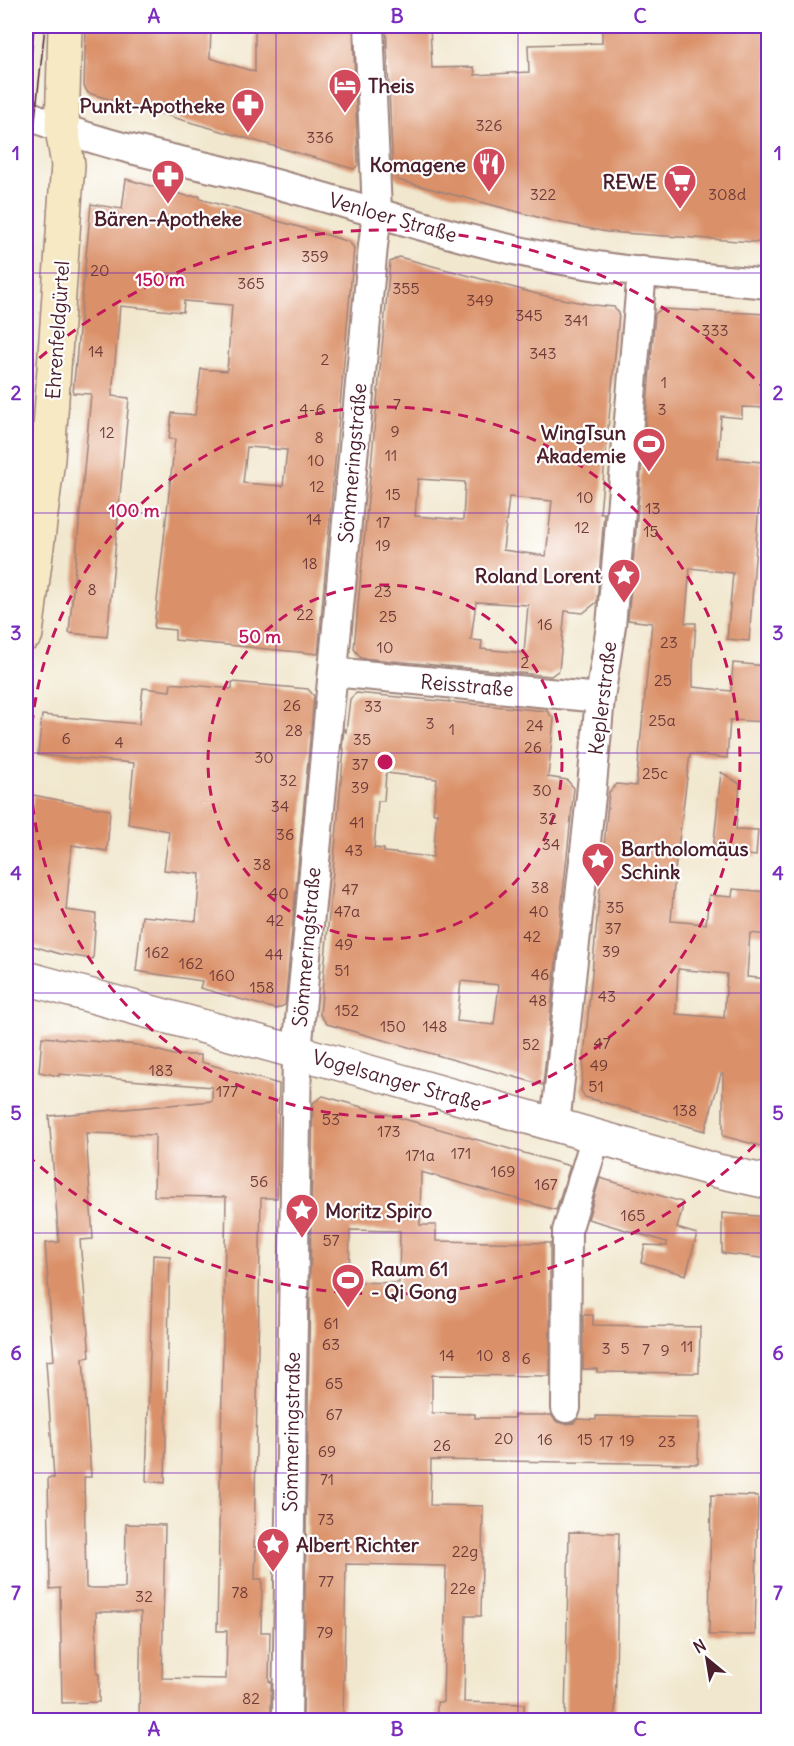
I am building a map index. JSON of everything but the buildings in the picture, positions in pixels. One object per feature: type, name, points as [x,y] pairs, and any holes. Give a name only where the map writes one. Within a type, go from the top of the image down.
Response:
[{"type":"main road","name":"Ehrenfeldgürtel","points":[[26,634],[48,459],[68,165],[62,129],[64,26]]},
{"type":"street","name":"Sömmeringstraße","points":[[287,1720],[297,1052],[377,212],[369,26]]},
{"type":"street","name":"Venloer Straße","points":[[26,114],[110,145],[256,178],[513,250],[575,263],[768,284]]},
{"type":"street","name":"Keplerstraße","points":[[555,1125],[600,698],[611,626],[642,271]]},
{"type":"street","name":"Reisstraße","points":[[333,672],[600,698]]},
{"type":"street","name":"Vogelsanger Straße","points":[[26,978],[718,1171],[768,1182]]},
{"type":"street","points":[[566,1408],[567,1231],[596,1136]]},
{"type":"tram line","points":[[26,108],[34,26]]},
{"type":"tram line","points":[[26,204],[45,26]]},
{"type":"place","name":"Theis","points":[[345,114]]},
{"type":"place","name":"Punkt-Apotheke","points":[[248,134]]},
{"type":"place","name":"Komagene","points":[[489,193]]},
{"type":"place","name":"Bären-Apotheke","points":[[168,205]]},
{"type":"place","name":"REWE","points":[[680,210]]},
{"type":"place","name":"WingTsun Akademie","points":[[649,473]]},
{"type":"place","name":"Roland Lorent","points":[[624,604]]},
{"type":"place","name":"Bartholomäus Schink","points":[[598,888]]},
{"type":"place","name":"Moritz Spiro","points":[[302,1239]]},
{"type":"place","name":"Raum 61 - Qi Gong","points":[[348,1309]]},
{"type":"place","name":"Albert Richter","points":[[273,1573]]}]
